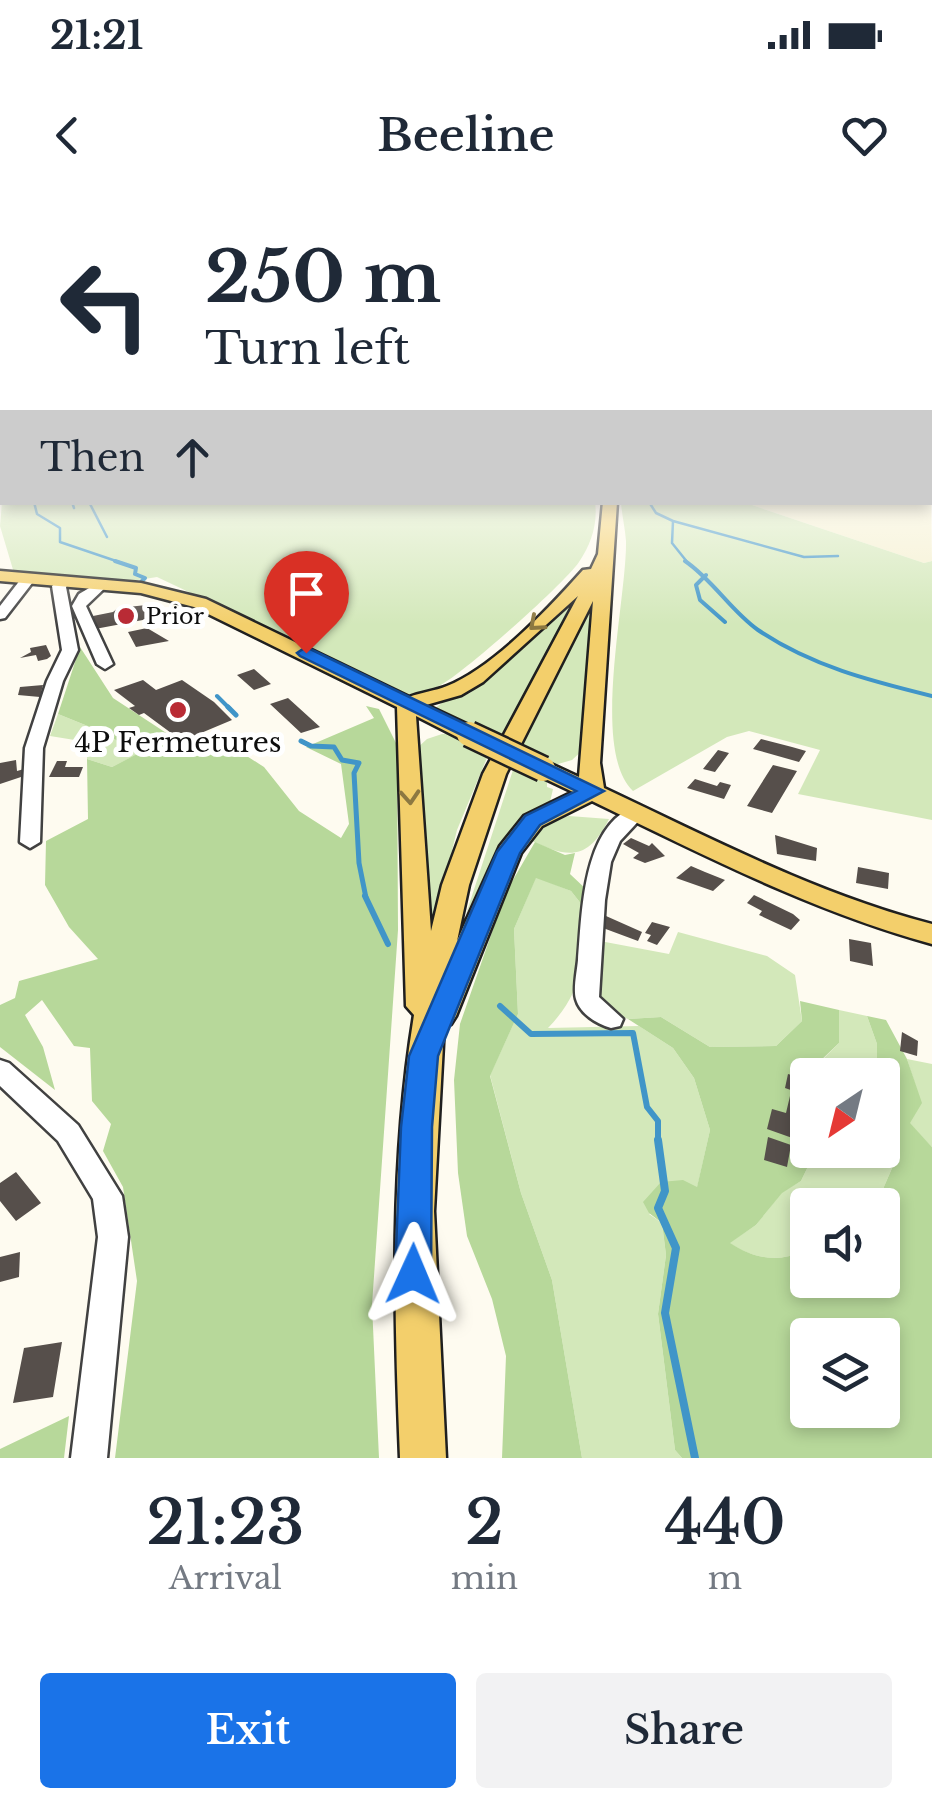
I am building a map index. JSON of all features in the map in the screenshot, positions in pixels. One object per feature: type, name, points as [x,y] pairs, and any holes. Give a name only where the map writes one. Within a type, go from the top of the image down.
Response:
[{"type":"main road","points":[[593,791],[591,755],[609,508]]},
{"type":"main road","points":[[411,703],[458,689],[474,679],[573,592],[605,555]]},
{"type":"main road","points":[[422,1458],[413,1274],[416,1127],[440,958],[481,807],[510,740],[591,591],[605,555]]},
{"type":"main road","points":[[0,576],[141,588],[200,603],[543,770],[842,908],[932,934]]},
{"type":"main road","points":[[411,703],[404,720],[424,1056]]},
{"type":"main road","points":[[407,744],[425,733],[463,730]]},
{"type":"main road","points":[[543,770],[577,766],[591,755]]},
{"type":"main road","points":[[424,1056],[509,852],[532,820],[593,791]]},
{"type":"street","points":[[0,615],[29,578]]},
{"type":"street","points":[[30,842],[34,748],[55,682],[70,650],[60,598],[59,586],[64,582]]},
{"type":"street","points":[[101,584],[84,596],[79,606],[105,664]]},
{"type":"street","points":[[611,1019],[595,1009],[587,998],[597,886],[612,837],[637,812]]},
{"type":"street","points":[[0,1070],[68,1133],[107,1196],[113,1236],[89,1458]]},
{"type":"shaded area","points":[[760,508],[931,508],[932,561],[924,563]]},
{"type":"green space","points":[[2,508],[596,510],[587,548],[555,588],[456,675],[435,687],[407,695],[157,577],[132,581],[14,573],[0,526]]},
{"type":"green space","points":[[622,508],[760,508],[924,563],[932,561],[932,820],[798,794],[820,750],[749,731],[727,737],[633,791],[620,771],[612,709],[626,541]]},
{"type":"green space","points":[[583,590],[499,741],[433,710],[443,702],[470,693]]},
{"type":"green space","points":[[591,605],[596,606],[586,747],[572,760],[551,766],[517,749]]},
{"type":"green space","points":[[80,647],[113,698],[183,744],[239,751],[264,767],[299,811],[341,838],[349,824],[341,764],[306,747],[374,718],[366,706],[379,709],[397,745],[398,930],[372,1305],[379,1458],[115,1458],[137,1281],[123,1187],[103,1151],[111,1124],[92,1101],[90,1048],[74,1046],[42,1000],[25,1015],[43,1047],[55,1090],[0,1047],[0,1005],[15,998],[19,981],[98,959],[69,927],[45,885],[46,841],[88,819],[87,759],[112,767],[139,753],[58,714]]},
{"type":"green space","points":[[58,714],[140,753],[112,767],[87,759],[87,742],[50,736]]},
{"type":"green space","points":[[458,734],[489,753],[457,830],[429,945],[414,751],[427,739]]},
{"type":"green space","points":[[513,770],[547,777],[547,787],[553,789],[550,802],[534,811],[509,835],[466,914]]},
{"type":"green space","points":[[569,816],[609,819],[584,850],[553,850],[526,838],[545,823]]},
{"type":"green space","points":[[535,842],[565,855],[575,853],[570,874],[588,891],[586,910],[571,891],[536,878],[514,929],[518,1014],[490,1076],[521,1193],[552,1280],[582,1458],[502,1458],[506,1356],[492,1299],[467,1236],[458,1173],[454,1080],[460,1024],[506,892]]},
{"type":"green space","points":[[536,877],[571,891],[586,910],[582,960],[575,987],[548,1028],[639,1026],[673,1048],[694,1078],[710,1130],[697,1188],[649,1214],[662,1223],[666,1255],[658,1314],[675,1450],[682,1458],[582,1458],[552,1280],[521,1193],[490,1075],[518,1014],[514,929]]},
{"type":"green space","points":[[678,932],[767,956],[795,975],[802,1021],[776,1046],[710,1047],[661,1017],[628,1019],[603,1009],[597,990],[600,941],[669,954]]},
{"type":"green space","points":[[800,1001],[839,1010],[839,1043],[823,1058],[790,1058],[790,1168],[807,1168],[801,1181],[782,1193],[756,1225],[730,1243],[767,1258],[790,1256],[790,1298],[900,1298],[900,1188],[883,1188],[892,1168],[900,1168],[900,1058],[877,1058],[877,1044],[867,1016],[886,1020],[907,1059],[922,1103],[910,1123],[932,1147],[932,1458],[682,1458],[675,1450],[658,1314],[666,1255],[662,1223],[643,1202],[661,1182],[683,1180],[697,1187],[710,1130],[694,1078],[673,1048],[628,1019],[661,1017],[710,1047],[776,1046],[802,1021]]},
{"type":"green space","points":[[839,1010],[867,1016],[877,1044],[877,1058],[824,1058],[839,1043]]},
{"type":"green space","points":[[907,1059],[932,1064],[932,1147],[909,1123],[921,1103]]},
{"type":"green space","points":[[807,1168],[892,1168],[883,1188],[790,1188],[790,1256],[767,1258],[729,1243],[756,1225],[782,1192],[801,1181]]},
{"type":"green space","points":[[69,1416],[64,1458],[0,1458],[0,1449]]},
{"type":"building","name":"Prior","points":[[156,604],[164,616],[95,629],[88,617],[118,608]]},
{"type":"building","points":[[147,628],[169,641],[136,647],[128,632]]},
{"type":"building","points":[[46,645],[51,656],[47,659],[38,661],[36,655],[20,658],[31,652],[30,648]]},
{"type":"building","points":[[254,669],[271,684],[254,690],[237,675]]},
{"type":"building","name":"4P Fermetures","points":[[143,680],[156,690],[182,680],[232,720],[182,741],[144,713],[139,715],[129,708],[135,706],[114,690]]},
{"type":"building","points":[[43,685],[40,697],[18,695],[20,687]]},
{"type":"building","points":[[288,698],[320,727],[301,733],[270,704]]},
{"type":"building","points":[[761,739],[806,751],[799,762],[753,749]]},
{"type":"building","points":[[718,750],[729,753],[715,772],[703,769]]},
{"type":"building","points":[[16,760],[17,771],[24,769],[24,776],[0,784],[0,763]]},
{"type":"building","points":[[57,761],[67,761],[65,767],[83,767],[79,777],[49,777]]},
{"type":"building","points":[[773,765],[797,771],[772,813],[747,806]]},
{"type":"building","points":[[695,779],[717,786],[720,782],[731,785],[724,799],[687,788]]},
{"type":"building","points":[[775,835],[817,848],[816,861],[777,854]]},
{"type":"building","points":[[631,838],[649,846],[652,843],[665,856],[645,863],[633,858],[639,853],[623,844]]},
{"type":"building","points":[[691,866],[725,880],[713,891],[676,878]]},
{"type":"building","points":[[858,867],[889,873],[888,889],[856,883]]},
{"type":"building","points":[[754,895],[800,920],[791,930],[759,915],[762,911],[747,903]]},
{"type":"building","points":[[606,916],[642,932],[638,941],[603,928]]},
{"type":"building","points":[[652,922],[670,927],[657,945],[647,941],[651,935],[645,933]]},
{"type":"building","points":[[849,939],[871,943],[873,966],[850,961]]},
{"type":"building","points":[[902,1032],[918,1041],[917,1056],[900,1051]]},
{"type":"building","points":[[790,1096],[790,1137],[767,1129],[772,1109],[786,1113]]},
{"type":"building","points":[[768,1137],[790,1145],[787,1167],[764,1160]]},
{"type":"building","points":[[16,1172],[41,1203],[16,1221],[0,1201],[0,1183]]},
{"type":"building","points":[[20,1252],[19,1277],[0,1282],[0,1257]]},
{"type":"building","points":[[62,1342],[53,1397],[13,1403],[24,1348]]},
{"type":"waterway","points":[[35,508],[37,514],[60,528],[60,542],[122,563]]},
{"type":"waterway","points":[[92,508],[107,537]]},
{"type":"waterway","points":[[653,508],[673,521]]},
{"type":"waterway","points":[[673,521],[804,557],[838,556]]},
{"type":"waterway","points":[[673,521],[672,543],[688,563]]},
{"type":"waterway","points":[[115,561],[136,568],[135,574],[145,578],[141,582]]},
{"type":"waterway","points":[[685,561],[704,577]]},
{"type":"waterway","points":[[704,577],[748,622],[778,643],[842,671],[932,696]]},
{"type":"waterway","points":[[704,577],[696,585],[700,600],[725,622]]},
{"type":"waterway","points":[[217,696],[236,715]]},
{"type":"waterway","points":[[301,741],[311,746],[334,747],[342,760],[359,763],[354,773],[359,863],[366,898]]},
{"type":"waterway","points":[[365,896],[388,944]]},
{"type":"waterway","points":[[500,1006],[531,1034],[633,1033],[647,1107],[658,1121],[658,1140]]},
{"type":"waterway","points":[[658,1140],[665,1191],[658,1208],[676,1248],[665,1313],[695,1458]]},
{"type":"place","name":"Prior","points":[[126,616]]},
{"type":"place","name":"4P Fermetures","points":[[178,710]]},
{"type":"route","points":[[306,653],[593,791],[532,820],[509,852],[424,1056],[416,1127],[413,1274]]}]
